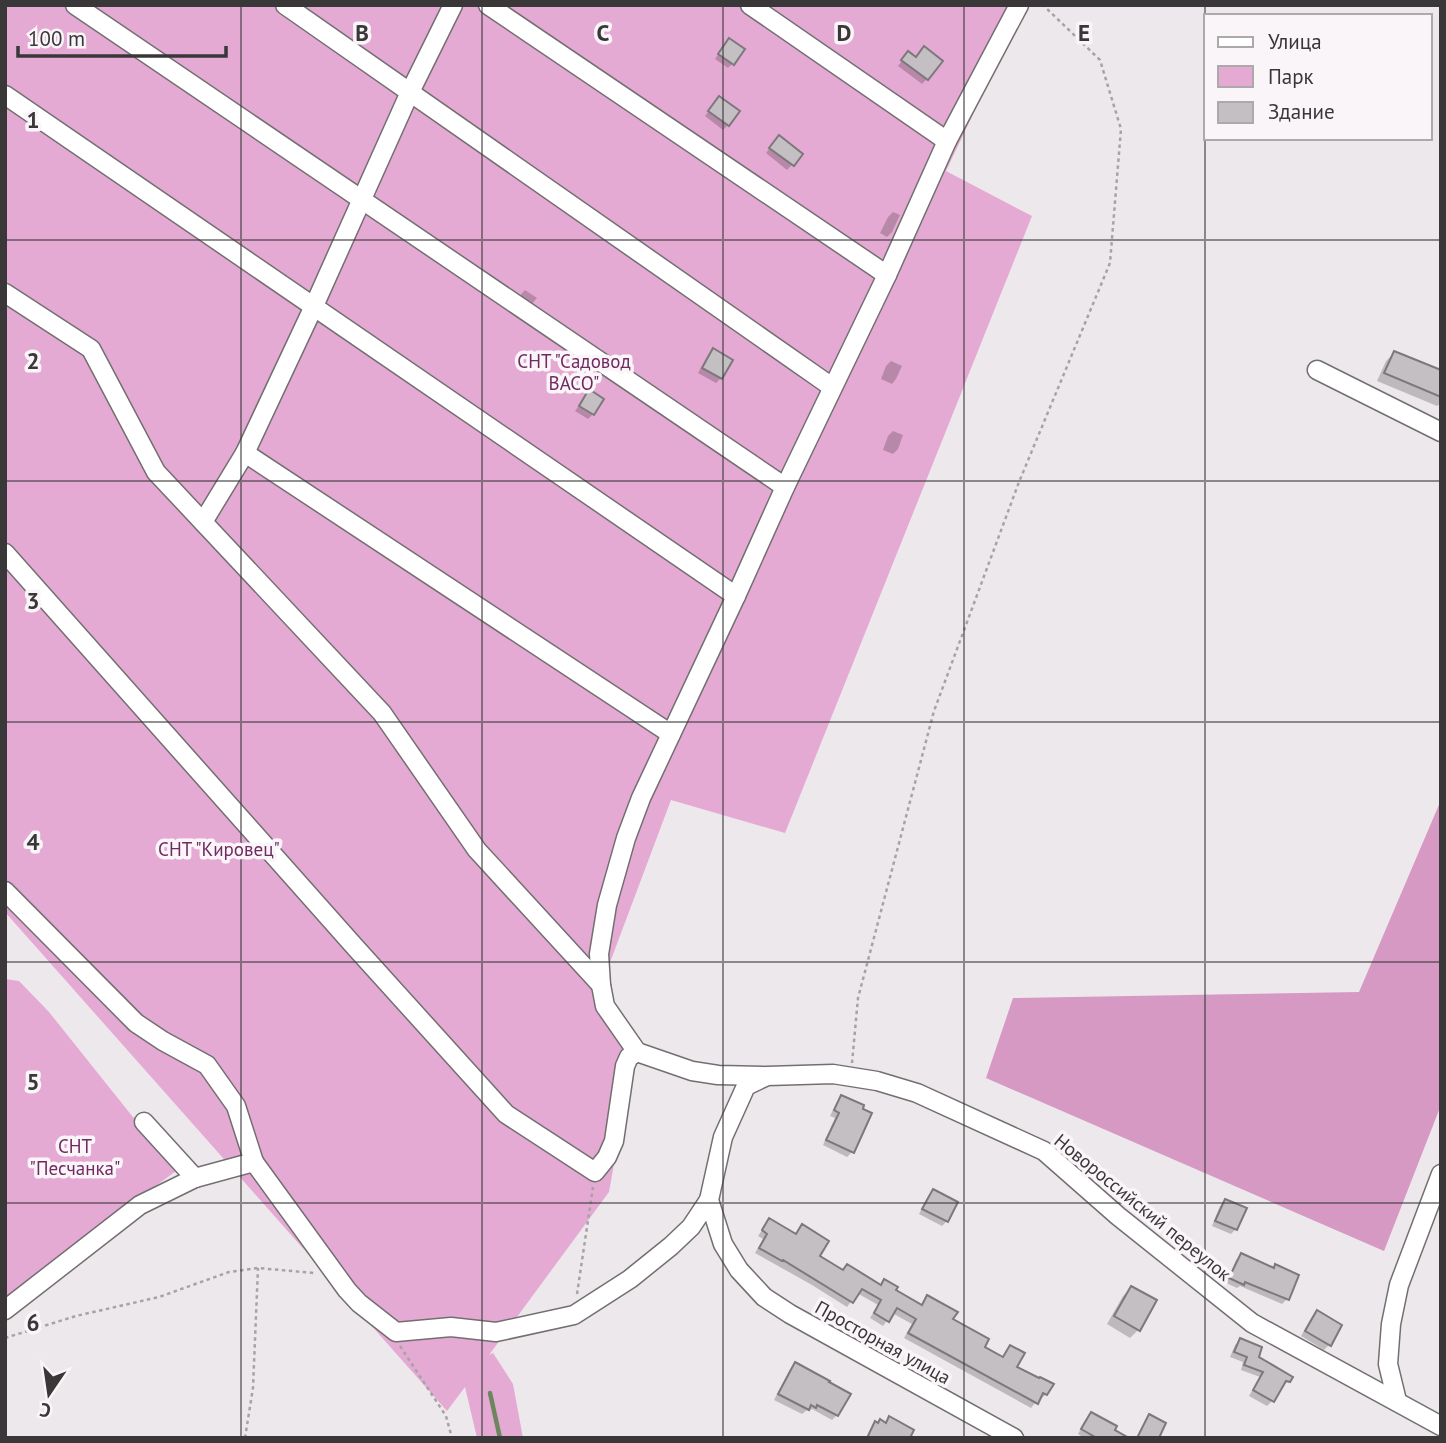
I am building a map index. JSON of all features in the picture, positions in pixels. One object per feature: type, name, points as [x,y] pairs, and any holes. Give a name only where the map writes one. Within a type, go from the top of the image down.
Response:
[{"type":"street","points":[[75,5],[785,487]]},
{"type":"street","points":[[285,5],[832,387]]},
{"type":"street","points":[[203,522],[245,453],[410,92],[453,5]]},
{"type":"street","points":[[488,5],[887,275]]},
{"type":"street","points":[[750,5],[947,141]]},
{"type":"street","points":[[5,553],[506,1114],[595,1172],[607,1157],[614,1140],[625,1066],[629,1057],[637,1052],[605,1006],[599,954],[607,905],[625,838],[641,798],[887,275],[947,141],[1019,5]]},
{"type":"street","points":[[5,94],[736,596]]},
{"type":"street","points":[[5,293],[91,349],[156,472],[382,713],[477,850],[601,985]]},
{"type":"street","points":[[1317,370],[1441,432]]},
{"type":"street","points":[[245,453],[671,734]]},
{"type":"street","points":[[5,891],[136,1023],[207,1065],[236,1106],[254,1162],[347,1290],[396,1332],[451,1327],[496,1332],[574,1315],[629,1279],[691,1227],[709,1200],[723,1137],[746,1086],[767,1076]]},
{"type":"street","name":"Новороссийский переулок","points":[[637,1052],[692,1071],[718,1075],[833,1074],[877,1081],[917,1094],[1044,1151],[1118,1216],[1252,1323],[1441,1426]]},
{"type":"street","points":[[144,1122],[195,1178]]},
{"type":"street","points":[[5,1310],[140,1205],[195,1178],[254,1162]]},
{"type":"street","points":[[1397,1401],[1388,1364],[1391,1324],[1399,1285],[1441,1174]]},
{"type":"street","name":"Просторная улица","points":[[709,1200],[723,1244],[739,1270],[764,1297],[1014,1438]]},
{"type":"path","points":[[851,1077],[858,998],[934,711],[1019,482],[1110,263],[1121,129],[1100,60],[1043,5]]},
{"type":"path","points":[[574,1315],[595,1172]]},
{"type":"path","points":[[245,1438],[253,1388],[258,1268]]},
{"type":"path","points":[[5,1338],[76,1316],[159,1297],[229,1272],[258,1268],[316,1273]]},
{"type":"path","points":[[382,1321],[446,1416],[452,1438]]},
{"type":"green space","name":"СНТ \"Садовод ВАСО\"","points":[[5,5],[1025,5],[946,171],[1032,216],[785,833],[671,800],[603,981],[482,847],[387,710],[160,470],[96,347],[5,283]]},
{"type":"green space","name":"СНТ \"Кировец\"","points":[[5,299],[85,352],[151,478],[378,722],[471,858],[637,1035],[609,1192],[489,1355],[493,1353],[513,1384],[523,1438],[477,1438],[465,1387],[447,1411],[5,912]]},
{"type":"green space","name":"СНТ \"Песчанка\"","points":[[5,979],[19,981],[49,1012],[176,1171],[5,1297]]},
{"type":"shaded area","points":[[1441,800],[1441,1105],[1384,1251],[986,1078],[1013,998],[1359,992]]},
{"type":"building","points":[[729,38],[745,49],[734,65],[718,54]]},
{"type":"building","points":[[924,46],[943,61],[928,80],[901,60],[908,51],[916,57]]},
{"type":"building","points":[[719,96],[740,111],[729,126],[708,111]]},
{"type":"building","points":[[779,135],[803,154],[794,166],[769,148]]},
{"type":"building","points":[[713,348],[733,360],[722,379],[702,368]]},
{"type":"building","points":[[1394,351],[1441,370],[1441,397],[1384,373]]},
{"type":"building","points":[[589,389],[604,399],[594,415],[579,406]]},
{"type":"building","points":[[841,1095],[864,1105],[863,1109],[872,1113],[854,1153],[826,1140],[839,1113],[834,1110]]},
{"type":"building","points":[[933,1189],[958,1202],[948,1222],[922,1209]]},
{"type":"building","points":[[1225,1199],[1247,1208],[1237,1230],[1215,1221]]},
{"type":"building","points":[[769,1218],[796,1234],[802,1224],[829,1241],[820,1256],[843,1270],[847,1264],[881,1285],[884,1279],[898,1287],[896,1290],[922,1305],[927,1295],[958,1312],[953,1319],[989,1339],[985,1347],[1003,1357],[1010,1345],[1025,1353],[1017,1367],[1054,1384],[1047,1395],[1043,1393],[1038,1404],[908,1333],[916,1319],[897,1308],[889,1322],[874,1313],[881,1300],[862,1289],[853,1303],[759,1248],[767,1234],[762,1230]]},
{"type":"building","points":[[1241,1253],[1274,1268],[1275,1264],[1299,1275],[1289,1300],[1229,1278]]},
{"type":"building","points":[[1131,1286],[1157,1300],[1140,1331],[1114,1316]]},
{"type":"building","points":[[1317,1310],[1342,1325],[1331,1346],[1305,1331]]},
{"type":"building","points":[[1240,1338],[1262,1347],[1259,1357],[1293,1377],[1290,1382],[1286,1381],[1274,1402],[1253,1390],[1263,1372],[1244,1365],[1247,1357],[1234,1352]]},
{"type":"building","points":[[795,1362],[851,1394],[838,1416],[817,1405],[816,1408],[811,1405],[809,1410],[778,1394]]},
{"type":"building","points":[[1091,1412],[1117,1426],[1115,1430],[1129,1438],[1097,1438],[1081,1429]]},
{"type":"building","points":[[1149,1414],[1166,1423],[1159,1438],[1137,1438]]},
{"type":"building","points":[[889,1416],[914,1430],[910,1438],[867,1438],[875,1421],[878,1423],[880,1419],[886,1423]]},
{"type":"waterway","points":[[490,1393],[500,1438]]}]
